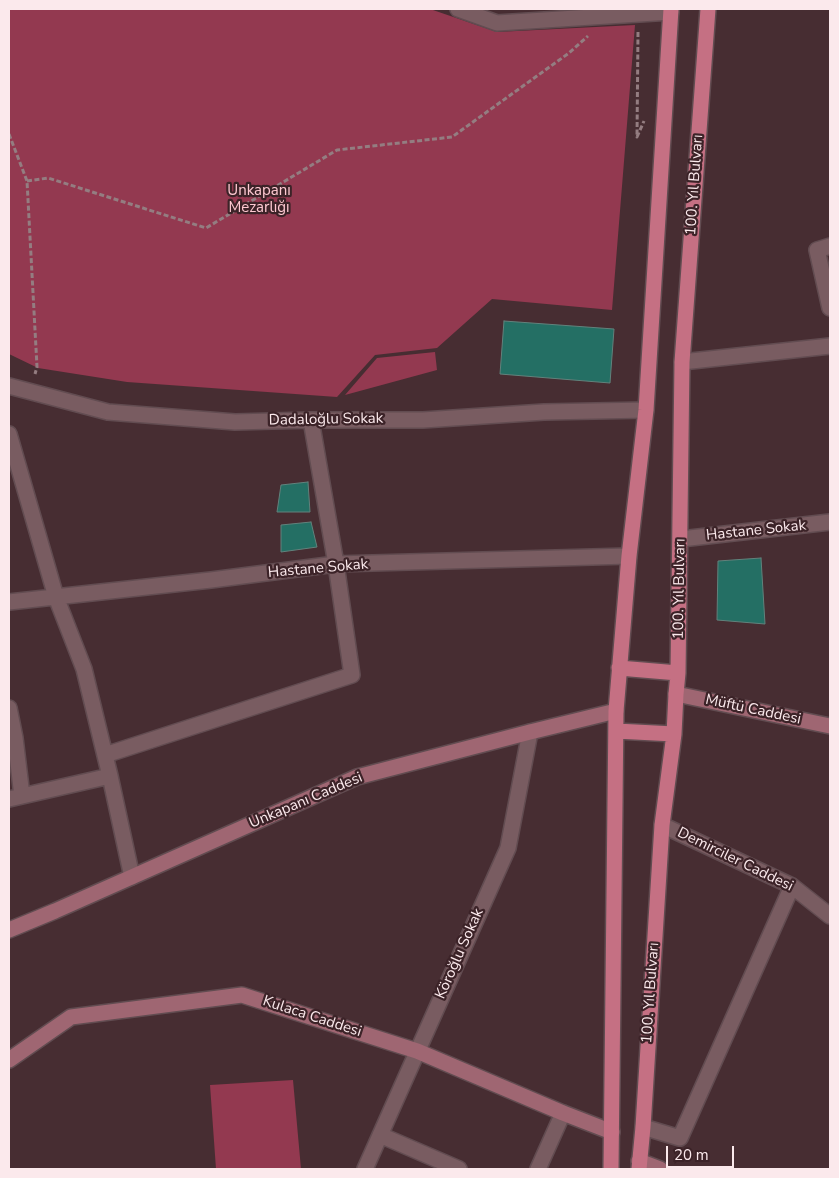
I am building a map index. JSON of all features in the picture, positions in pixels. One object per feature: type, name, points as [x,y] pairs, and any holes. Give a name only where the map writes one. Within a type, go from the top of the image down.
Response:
[{"type":"main road","name":"100. Yıl Bulvarı","points":[[639,1165],[662,825],[674,734],[678,673],[682,362],[708,9]]},
{"type":"main road","points":[[611,1169],[616,711],[629,556],[646,410],[671,11]]},
{"type":"main road","points":[[619,668],[678,673]]},
{"type":"main road","name":"Müftü Caddesi","points":[[676,694],[830,726]]},
{"type":"main road","name":"Unkapanı Caddesi","points":[[9,930],[357,777],[616,711]]},
{"type":"main road","points":[[616,731],[674,734]]},
{"type":"main road","name":"Kulaca Caddesi","points":[[9,1060],[71,1017],[242,995],[418,1051],[562,1113],[612,1132]]},
{"type":"main road","points":[[639,1165],[660,1169]]},
{"type":"street","points":[[458,9],[475,12],[497,23],[671,11]]},
{"type":"street","points":[[830,246],[817,250],[830,308]]},
{"type":"street","points":[[682,362],[830,346]]},
{"type":"street","name":"Dadaloğlu Sokak","points":[[9,386],[108,412],[235,422],[423,420],[544,412],[646,410]]},
{"type":"street","points":[[105,755],[352,675],[336,564],[311,420]]},
{"type":"street","points":[[9,438],[56,597],[84,669],[132,877]]},
{"type":"street","name":"Hastane Sokak","points":[[681,539],[830,522]]},
{"type":"street","name":"Hastane Sokak","points":[[9,602],[336,564],[629,556]]},
{"type":"street","points":[[9,708],[15,738],[16,798],[110,776]]},
{"type":"street","name":"Köroğlu Sokak","points":[[365,1169],[508,848],[530,732]]},
{"type":"street","name":"Demirciler Caddesi","points":[[662,825],[792,886],[830,916]]},
{"type":"street","points":[[643,1127],[680,1138],[792,886]]},
{"type":"street","points":[[538,1169],[562,1113]]},
{"type":"street","points":[[380,1135],[458,1169]]},
{"type":"path","points":[[638,31],[637,137],[644,120]]},
{"type":"path","points":[[27,181],[48,178],[206,228],[337,150],[452,137],[569,53],[593,32]]},
{"type":"path","points":[[9,134],[27,181],[37,368],[31,392]]},
{"type":"green space","name":"Unkapanı Mezarlığı","points":[[9,9],[430,9],[497,32],[635,25],[612,310],[492,299],[437,348],[375,355],[337,397],[127,382],[38,368],[9,354]]},
{"type":"green space","points":[[435,352],[437,370],[345,395],[377,358]]},
{"type":"green space","points":[[293,1080],[301,1169],[216,1169],[210,1085]]},
{"type":"building","points":[[504,321],[614,329],[610,383],[500,374]]},
{"type":"building","points":[[308,482],[310,512],[277,512],[281,485]]},
{"type":"building","points":[[311,522],[317,547],[281,552],[281,525]]},
{"type":"building","points":[[761,558],[765,624],[717,620],[718,561]]}]
